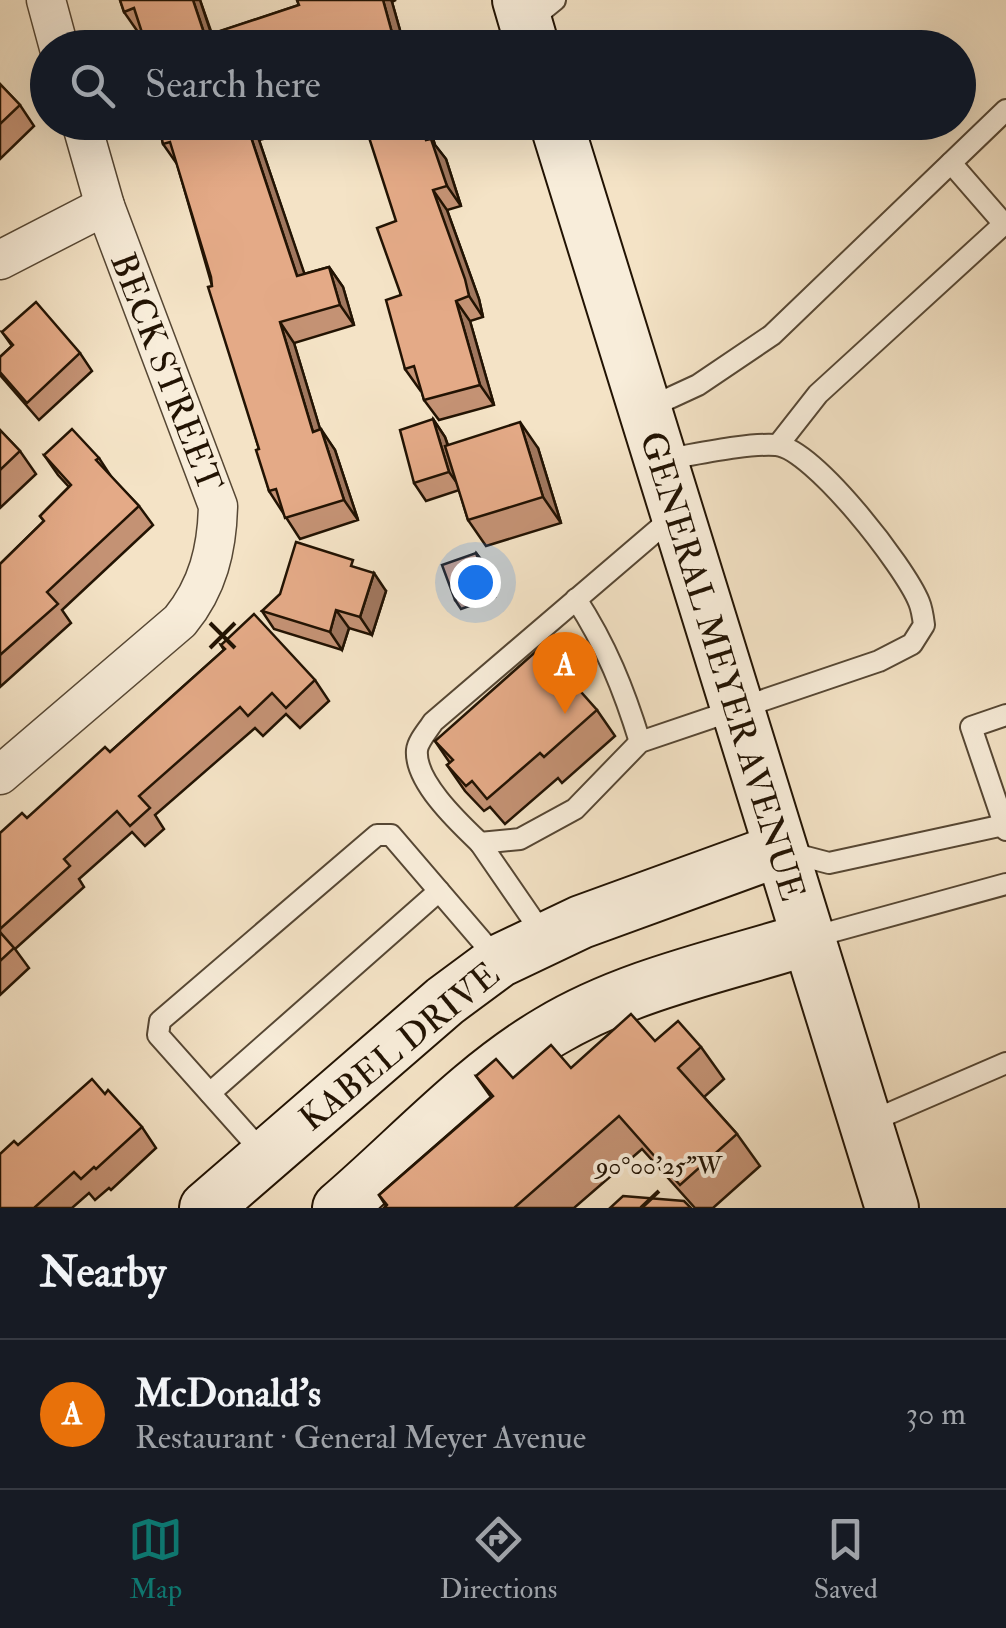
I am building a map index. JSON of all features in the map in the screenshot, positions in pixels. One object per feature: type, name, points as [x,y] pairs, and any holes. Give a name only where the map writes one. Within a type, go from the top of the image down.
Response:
[{"type":"street","points":[[46,0],[55,30]]},
{"type":"street","name":"BECK STREET","points":[[0,775],[180,621],[207,577],[217,540],[218,506],[105,206],[86,140]]},
{"type":"street","name":"GENERAL MEYER AVENUE","points":[[562,140],[892,1208]]},
{"type":"street","points":[[0,260],[105,206]]},
{"type":"street","name":"KABEL DRIVE","points":[[206,1208],[445,1001],[499,961],[581,922],[779,850]]},
{"type":"street","points":[[339,1208],[499,1066],[549,1032],[607,1002],[807,939]]},
{"type":"street","points":[[386,1052],[444,1115]]},
{"type":"lane","points":[[976,138],[1006,110]]},
{"type":"lane","points":[[644,410],[698,386],[772,335],[974,140]]},
{"type":"lane","points":[[778,445],[818,394],[1005,223],[950,163]]},
{"type":"lane","points":[[480,843],[520,839],[575,809],[640,742],[879,661],[912,644],[924,624],[920,604],[908,582],[833,482],[793,450],[778,445],[659,460]]},
{"type":"lane","points":[[545,938],[480,843],[450,813],[420,772],[417,748],[433,722],[676,514]]},
{"type":"lane","points":[[576,599],[601,637],[615,668],[640,742]]},
{"type":"lane","points":[[779,850],[829,863],[1005,827],[971,727],[1006,715]]},
{"type":"lane","points":[[266,1156],[158,1035],[160,1021],[376,835],[391,835],[499,961]]},
{"type":"lane","points":[[807,939],[1006,884]]},
{"type":"lane","points":[[210,1093],[439,891]]},
{"type":"lane","points":[[865,1124],[1006,1063]]},
{"type":"building","points":[[120,0],[193,0],[203,30],[141,30],[134,8],[124,12]]},
{"type":"building","points":[[297,0],[383,0],[391,30],[223,30],[299,5]]},
{"type":"building","points":[[0,84],[20,105],[0,124]]},
{"type":"building","points":[[162,140],[252,140],[297,276],[329,267],[340,305],[280,322],[313,432],[321,429],[344,500],[285,518],[276,489],[269,491],[208,287],[212,286],[211,277],[170,142],[163,144]]},
{"type":"building","points":[[370,140],[431,140],[447,186],[433,190],[465,279],[469,296],[456,301],[480,385],[424,400],[414,366],[405,369],[386,300],[401,295],[377,228],[396,221]]},
{"type":"building","points":[[36,302],[80,353],[27,403],[0,372],[0,357],[13,345],[2,332]]},
{"type":"building","points":[[433,419],[449,472],[414,483],[400,430]]},
{"type":"building","points":[[520,422],[543,497],[468,520],[445,446]]},
{"type":"building","points":[[72,429],[139,506],[47,592],[58,604],[0,655],[0,564],[44,521],[40,516],[71,485],[44,455]]},
{"type":"building","points":[[0,430],[20,451],[0,470]]},
{"type":"building","points":[[296,542],[353,560],[351,566],[374,573],[360,617],[336,610],[330,632],[262,611],[280,594]]},
{"type":"building","points":[[476,553],[489,588],[455,600],[442,565]]},
{"type":"building","points":[[254,614],[315,680],[286,708],[272,693],[248,716],[240,707],[139,796],[150,808],[130,826],[117,811],[64,859],[70,866],[0,929],[0,833],[22,813],[27,818],[105,747],[110,752],[225,649],[221,645]]},
{"type":"building","points":[[541,647],[597,710],[544,757],[540,753],[487,799],[472,781],[466,786],[447,765],[453,760],[435,741]]},
{"type":"building","points":[[0,932],[14,948],[0,961]]},
{"type":"building","points":[[631,1014],[655,1041],[678,1021],[701,1047],[678,1068],[737,1134],[680,1185],[619,1116],[514,1208],[384,1208],[387,1205],[379,1195],[493,1096],[476,1076],[496,1059],[513,1078],[551,1045],[571,1068]]},
{"type":"building","points":[[92,1079],[105,1094],[108,1090],[142,1127],[96,1169],[81,1179],[74,1172],[34,1208],[0,1208],[0,1154],[14,1141],[18,1145]]},
{"type":"building","points":[[623,1196],[684,1201],[691,1208],[610,1208]]},
{"type":"place","name":"McDonald's","points":[[565,714]]}]
